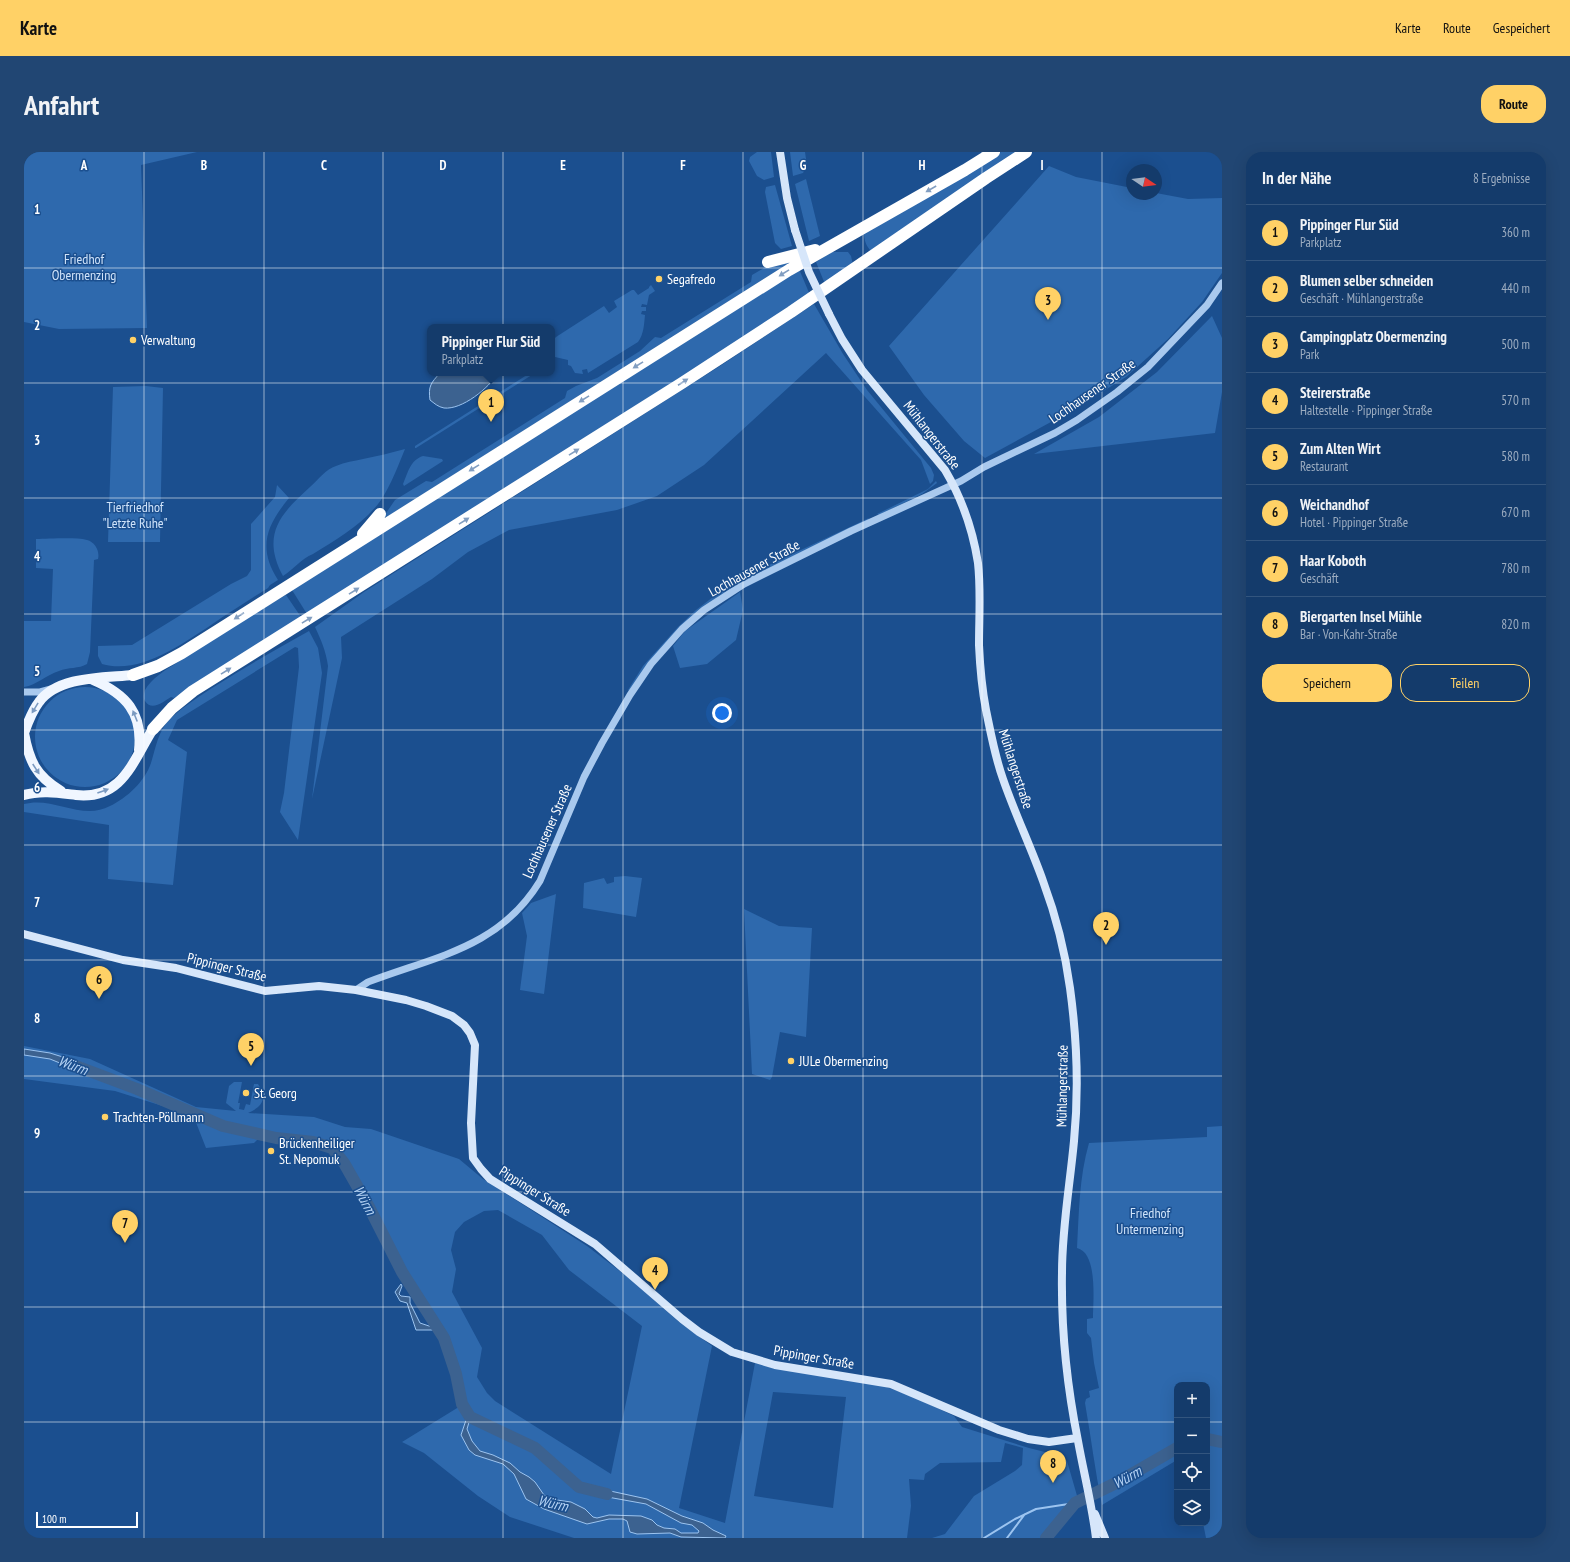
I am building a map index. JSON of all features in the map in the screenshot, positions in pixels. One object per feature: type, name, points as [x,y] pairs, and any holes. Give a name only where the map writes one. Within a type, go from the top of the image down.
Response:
[{"type":"highway","points":[[133,675],[158,666],[182,653],[782,274],[994,152]]},
{"type":"highway","points":[[153,729],[172,708],[193,691],[321,612],[778,321],[1026,152]]},
{"type":"highway","points":[[768,262],[830,247]]},
{"type":"highway","points":[[354,543],[380,514]]},
{"type":"main road","name":"Mühlangerstraße","points":[[780,152],[787,198],[795,230],[810,272],[829,314],[842,339],[862,370],[945,470],[953,483],[973,539],[978,564],[983,694],[996,755],[1003,779],[1046,890],[1063,946],[1070,986],[1076,1040],[1077,1087],[1074,1137],[1062,1252],[1064,1346],[1077,1438],[1093,1510]]},
{"type":"main road","points":[[64,793],[51,785],[40,775],[32,763],[24,733],[30,716],[39,701],[53,689],[66,683],[133,675]]},
{"type":"main road","points":[[92,680],[115,690],[131,707],[137,718],[139,730],[139,754]]},
{"type":"main road","points":[[24,795],[48,792],[79,795],[95,794],[109,788],[122,780],[132,768],[153,729]]},
{"type":"main road","name":"Pippinger Straße","points":[[24,934],[123,960],[176,968],[265,991],[319,986],[356,990],[426,1006],[452,1016],[464,1025],[470,1033],[475,1045],[471,1123],[473,1158],[481,1169],[490,1179],[595,1244],[682,1319],[717,1344],[732,1352],[775,1365],[891,1384],[999,1430],[1028,1439],[1049,1442],[1077,1438]]},
{"type":"main road","points":[[1093,1510],[1096,1538]]},
{"type":"main road","points":[[1093,1510],[1105,1538]]},
{"type":"street","name":"Lochhausener Straße","points":[[356,990],[368,982],[476,942],[498,928],[519,911],[531,896],[540,881],[590,764],[630,695],[651,664],[682,629],[704,610],[744,584],[1055,433],[1077,420],[1117,392],[1148,367],[1207,305],[1222,283]]},
{"type":"street","points":[[24,692],[40,692],[53,689]]},
{"type":"green space","name":"Friedhof Obermenzing","points":[[24,152],[197,152],[141,165],[147,328],[59,329],[24,322]]},
{"type":"green space","points":[[757,152],[771,152],[774,177],[764,180],[757,176],[749,161],[750,157]]},
{"type":"green space","points":[[790,152],[805,152],[807,166],[803,173],[793,176]]},
{"type":"green space","points":[[1001,152],[1020,152],[871,251],[869,249],[864,238],[864,232]]},
{"type":"green space","points":[[1049,166],[1076,177],[1126,187],[1126,200],[1162,200],[1162,194],[1188,199],[1222,198],[1222,273],[1202,302],[1168,339],[1126,377],[1073,410],[985,458],[964,441],[924,395],[889,346]]},
{"type":"green space","points":[[806,179],[820,236],[809,241],[795,184]]},
{"type":"green space","points":[[775,185],[792,246],[781,249],[775,243],[765,192],[766,187]]},
{"type":"green space","points":[[832,252],[848,252],[851,256],[853,265],[825,284],[816,262]]},
{"type":"green space","points":[[788,261],[789,263],[387,517],[384,516],[395,500],[426,481],[432,482],[565,398],[567,391],[597,378],[640,351],[655,337],[661,338],[751,282],[752,275],[769,265]]},
{"type":"green space","points":[[799,269],[810,295],[307,614],[292,590]]},
{"type":"green space","points":[[651,285],[655,291],[649,295],[647,305],[642,304],[641,307],[646,307],[646,311],[642,311],[641,314],[645,315],[643,332],[638,342],[588,373],[587,369],[582,370],[583,374],[575,373],[571,366],[568,365],[568,360],[555,357],[556,337],[604,306],[609,313],[617,307],[614,301],[632,290],[634,290],[638,295]]},
{"type":"green space","points":[[814,304],[843,354],[867,390],[931,468],[934,475],[933,481],[930,484],[921,460],[826,353],[704,465],[657,496],[617,510],[509,530],[468,552],[432,579],[341,637],[342,658],[312,799],[328,666],[325,650],[315,627],[364,592],[720,366]]},
{"type":"green space","points":[[1212,316],[1222,338],[1222,392],[1215,433],[1034,454],[1099,417],[1157,372]]},
{"type":"green space","points":[[525,376],[530,376],[416,448],[415,446]]},
{"type":"green space","name":"Tierfriedhof \"Letzte Ruhe\"","points":[[146,386],[163,388],[160,542],[108,542],[113,387]]},
{"type":"green space","points":[[405,449],[388,488],[374,509],[350,530],[305,559],[283,576],[277,562],[274,549],[274,537],[282,516],[299,497],[332,467]]},
{"type":"green space","points":[[423,456],[442,459],[443,461],[404,486],[403,484],[412,464]]},
{"type":"green space","points":[[936,481],[937,483],[922,494],[879,515],[877,514],[928,489]]},
{"type":"green space","points":[[277,485],[289,498],[275,518],[267,537],[266,547],[268,557],[278,580],[187,641],[160,656],[146,662],[131,665],[116,666],[102,664],[98,656],[98,646],[132,645],[231,584],[247,576],[251,570],[251,524],[275,497]]},
{"type":"green space","points":[[869,518],[868,520],[753,576],[719,596],[698,612],[629,691],[628,690],[643,666],[678,627],[696,610],[717,594],[752,573]]},
{"type":"green space","points":[[69,538],[87,540],[95,545],[98,550],[98,559],[94,560],[90,652],[87,664],[81,667],[59,671],[24,687],[24,621],[51,621],[53,569],[36,568],[36,539]]},
{"type":"green space","points":[[740,592],[743,610],[736,640],[707,664],[680,668],[673,646],[685,631]]},
{"type":"green space","points":[[286,595],[301,617],[174,698],[171,697],[154,706],[151,706],[145,701],[145,690],[154,679],[163,672],[244,619]]},
{"type":"green space","points":[[309,631],[318,648],[322,673],[298,840],[280,812],[284,793],[299,667],[298,648],[295,647],[177,720],[168,740],[187,752],[173,885],[108,879],[109,825],[24,812],[24,804],[35,802],[89,811],[99,810],[116,803],[135,788],[148,770],[160,734],[170,719],[187,705],[211,689]]},
{"type":"green space","points":[[85,687],[95,688],[113,695],[127,709],[134,727],[134,747],[127,765],[113,779],[95,786],[85,787],[75,786],[57,779],[43,765],[36,747],[35,737],[36,727],[43,709],[57,695],[75,688]]},
{"type":"green space","points":[[625,876],[642,878],[636,917],[583,908],[584,883],[604,878],[607,884],[614,882],[614,877]]},
{"type":"green space","points":[[556,894],[544,994],[520,990],[527,936],[522,913],[531,903]]},
{"type":"green space","points":[[744,909],[779,926],[812,928],[806,1037],[780,1032],[772,1077],[770,1080],[752,1074]]},
{"type":"green space","points":[[24,1046],[90,1059],[196,1107],[236,1111],[226,1103],[229,1086],[234,1082],[242,1082],[238,1103],[240,1103],[239,1109],[244,1110],[246,1104],[250,1105],[254,1084],[258,1084],[263,1094],[262,1102],[257,1108],[248,1113],[314,1117],[345,1127],[371,1129],[459,1159],[483,1179],[587,1246],[629,1278],[679,1322],[712,1346],[679,1508],[725,1523],[755,1363],[773,1368],[881,1385],[914,1397],[954,1416],[962,1427],[1029,1448],[1061,1456],[1067,1461],[1080,1506],[1061,1522],[1048,1538],[932,1538],[945,1534],[974,1496],[1015,1471],[1022,1465],[1023,1448],[1005,1443],[1001,1462],[940,1463],[925,1474],[924,1480],[909,1479],[911,1506],[907,1538],[574,1538],[510,1517],[478,1496],[424,1453],[402,1442],[462,1405],[456,1377],[443,1336],[409,1286],[368,1212],[345,1164],[314,1141],[258,1139],[254,1143],[206,1148],[195,1120],[172,1109],[115,1091],[24,1079]],"holes":[[[498,1210],[542,1235],[569,1270],[642,1326],[611,1474],[495,1401],[487,1393],[477,1377],[482,1348],[452,1292],[456,1269],[451,1250],[455,1232],[464,1222],[484,1211]],[[773,1392],[846,1397],[833,1508],[754,1496]]]},
{"type":"green space","name":"Friedhof Untermenzing","points":[[1222,1126],[1222,1538],[1206,1538],[1204,1526],[1210,1526],[1210,1382],[1174,1382],[1174,1462],[1102,1505],[1085,1403],[1086,1399],[1090,1397],[1089,1391],[1099,1388],[1091,1338],[1087,1333],[1087,1319],[1093,1318],[1093,1278],[1088,1259],[1084,1252],[1077,1248],[1081,1182],[1089,1143],[1207,1137],[1207,1127]]},
{"type":"water","points":[[437,376],[496,376],[482,391],[467,402],[451,408],[438,406],[430,400],[429,391],[434,379]]},
{"type":"water","points":[[24,1049],[50,1053],[85,1064],[82,1072],[50,1059],[24,1055]]},
{"type":"water","points":[[401,1284],[402,1286],[399,1294],[401,1296],[410,1297],[410,1303],[420,1323],[432,1327],[434,1330],[416,1330],[407,1303],[400,1301],[395,1292]]},
{"type":"water","points":[[467,1417],[470,1419],[467,1429],[472,1441],[480,1451],[510,1463],[535,1482],[544,1495],[550,1499],[571,1502],[585,1509],[593,1517],[597,1518],[609,1515],[641,1516],[652,1520],[657,1525],[664,1528],[675,1529],[681,1533],[698,1533],[699,1531],[692,1525],[681,1523],[646,1504],[591,1494],[592,1487],[647,1499],[682,1516],[703,1523],[726,1536],[725,1538],[681,1537],[670,1533],[637,1534],[630,1532],[627,1521],[623,1519],[609,1519],[587,1524],[544,1509],[526,1499],[514,1474],[503,1464],[475,1455],[469,1450],[461,1435]]},
{"type":"waterway","name":"Würm","points":[[68,1063],[137,1089],[223,1126],[276,1138],[313,1142],[332,1148],[344,1163],[369,1207],[402,1272],[444,1338],[456,1374],[462,1404],[470,1417],[535,1448],[579,1487],[607,1494]]},
{"type":"waterway","name":"Würm","points":[[1210,1440],[1222,1442]]},
{"type":"waterway","name":"Würm","points":[[1046,1538],[1075,1503],[1118,1482],[1174,1450]]},
{"type":"waterway","name":"Würm","points":[[984,1538],[1015,1519],[1036,1509],[1075,1503]]},
{"type":"waterway","points":[[1007,1538],[1025,1514]]},
{"type":"place","name":"Segafredo","points":[[659,279]]},
{"type":"place","name":"Campingplatz Obermenzing","points":[[1048,320]]},
{"type":"place","name":"Verwaltung","points":[[133,340]]},
{"type":"place","name":"Pippinger Flur Süd","points":[[491,422]]},
{"type":"place","name":"Blumen selber schneiden","points":[[1106,945]]},
{"type":"place","name":"Weichandhof","points":[[99,999]]},
{"type":"place","name":"JULe Obermenzing","points":[[791,1061]]},
{"type":"place","name":"Zum Alten Wirt","points":[[251,1066]]},
{"type":"place","name":"St. Georg","points":[[246,1093]]},
{"type":"place","name":"Trachten-Pöllmann","points":[[105,1117]]},
{"type":"place","name":"Brückenheiliger St. Nepomuk","points":[[271,1151]]},
{"type":"place","name":"Haar Koboth","points":[[125,1243]]},
{"type":"place","name":"Steirerstraße","points":[[655,1290]]},
{"type":"place","name":"Biergarten Insel Mühle","points":[[1053,1483]]}]
